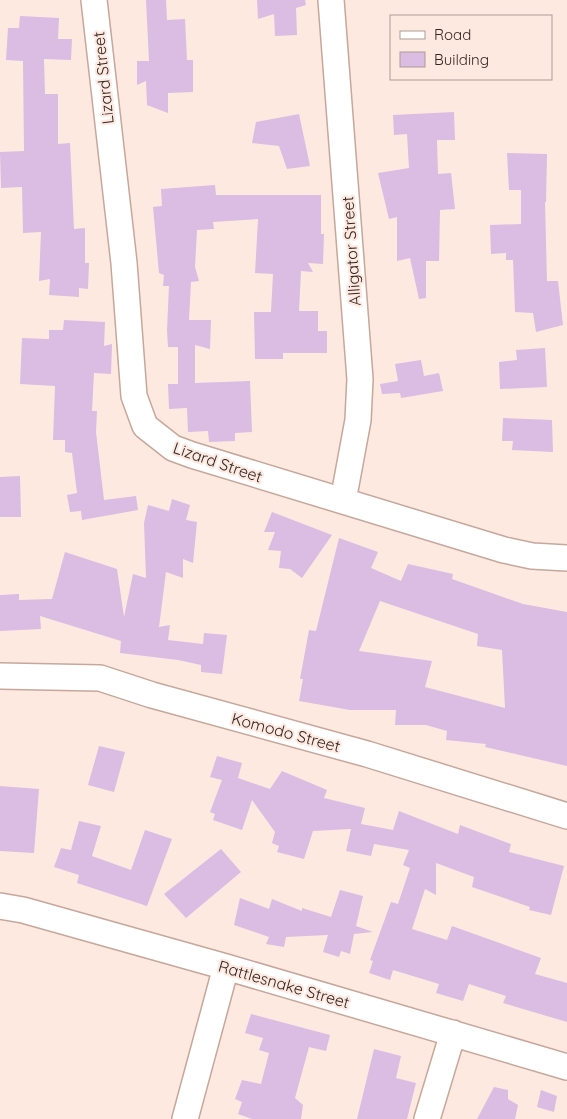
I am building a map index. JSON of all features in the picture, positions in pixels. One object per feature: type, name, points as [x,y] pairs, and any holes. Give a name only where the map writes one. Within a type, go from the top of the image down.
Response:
[{"type":"street","name":"Lizard Street","points":[[94,0],[124,263],[132,376],[139,415],[145,426],[173,448],[342,502],[504,550],[532,556],[567,558]]},
{"type":"street","name":"Alligator Street","points":[[331,0],[360,379],[358,420],[342,502]]},
{"type":"street","name":"Komodo Street","points":[[0,676],[100,678],[152,695],[367,754],[567,816]]},
{"type":"street","name":"Rattlesnake Street","points":[[0,906],[23,910],[226,967],[567,1067]]},
{"type":"street","points":[[184,1119],[226,967]]},
{"type":"street","points":[[427,1119],[453,1033]]},
{"type":"building","points":[[146,0],[166,0],[167,20],[185,19],[187,60],[193,60],[193,92],[168,93],[168,113],[147,105],[146,81],[137,85],[137,61],[149,61]]},
{"type":"building","points":[[257,0],[305,0],[306,5],[296,8],[297,35],[275,36],[274,14],[258,19]]},
{"type":"building","points":[[20,16],[59,18],[58,39],[72,39],[71,60],[44,59],[45,94],[58,94],[58,144],[70,143],[74,229],[85,228],[85,263],[89,263],[88,289],[79,288],[79,297],[49,295],[50,279],[39,281],[41,232],[23,233],[22,187],[1,188],[0,152],[24,151],[23,61],[6,60],[8,28],[19,28]]},
{"type":"building","points":[[454,112],[455,140],[437,140],[438,174],[451,173],[455,209],[440,210],[439,261],[426,261],[426,298],[419,299],[410,258],[397,261],[397,217],[389,219],[378,173],[409,168],[407,134],[394,135],[393,115]]},
{"type":"building","points":[[299,114],[310,166],[287,169],[279,146],[252,143],[256,122]]},
{"type":"building","points":[[507,153],[547,154],[545,202],[547,281],[558,281],[563,325],[536,332],[533,313],[515,312],[513,260],[506,260],[506,253],[491,254],[490,225],[521,224],[521,190],[509,190]]},
{"type":"building","points":[[215,185],[216,195],[321,195],[321,234],[324,234],[323,264],[308,263],[313,272],[301,271],[299,311],[318,311],[318,331],[327,331],[327,353],[283,353],[283,359],[255,359],[254,312],[271,312],[273,274],[255,273],[258,219],[213,222],[214,229],[197,230],[195,267],[199,281],[191,282],[189,320],[211,320],[210,349],[195,345],[195,383],[250,381],[252,432],[235,433],[235,441],[209,442],[208,431],[188,432],[187,408],[169,409],[168,384],[178,384],[178,347],[168,347],[169,286],[163,286],[164,275],[159,273],[153,207],[162,206],[161,189]]},
{"type":"building","points":[[64,320],[105,322],[104,346],[112,344],[111,374],[94,373],[92,411],[97,411],[96,432],[104,500],[136,496],[138,510],[82,520],[81,511],[70,512],[67,495],[77,493],[72,453],[65,452],[65,440],[53,440],[55,386],[20,384],[22,338],[49,339],[49,330],[63,330]]},
{"type":"building","points":[[545,348],[547,387],[500,389],[499,362],[517,360],[516,350]]},
{"type":"building","points":[[421,360],[424,376],[439,373],[443,391],[401,398],[400,393],[382,394],[380,384],[398,381],[395,364]]},
{"type":"building","points":[[503,418],[552,420],[553,452],[512,450],[513,441],[502,441]]},
{"type":"building","points":[[20,476],[21,517],[0,517],[0,477]]},
{"type":"building","points":[[172,499],[190,505],[186,520],[197,522],[193,563],[183,559],[183,578],[166,572],[159,627],[170,625],[168,640],[203,644],[204,633],[227,635],[222,674],[201,672],[201,665],[178,660],[120,653],[121,641],[40,616],[41,629],[0,631],[0,595],[19,594],[19,600],[52,599],[65,552],[117,569],[124,617],[133,574],[146,578],[144,523],[148,505],[169,511]]},
{"type":"building","points":[[272,512],[332,535],[302,578],[290,569],[279,568],[281,551],[268,550],[275,532],[264,532]]},
{"type":"building","points":[[339,538],[378,552],[371,568],[401,581],[408,564],[453,574],[452,579],[523,604],[567,612],[567,766],[485,747],[486,744],[446,740],[447,731],[426,725],[395,725],[396,710],[350,710],[299,701],[303,679],[300,679],[309,630],[316,631]],"holes":[[[380,601],[478,634],[477,646],[502,650],[505,708],[425,687],[432,661],[359,651]]]},
{"type":"building","points":[[99,746],[125,752],[114,792],[88,785]]},
{"type":"building","points":[[217,756],[242,763],[238,778],[270,789],[282,771],[327,790],[324,798],[365,808],[361,824],[393,830],[399,811],[458,834],[460,825],[511,844],[509,852],[564,866],[551,915],[529,910],[530,907],[472,887],[474,877],[436,863],[436,895],[425,889],[412,929],[447,940],[452,926],[541,958],[535,974],[567,983],[567,1022],[503,1003],[506,996],[469,984],[463,1001],[436,993],[439,984],[393,970],[390,980],[369,973],[373,961],[370,960],[391,902],[398,904],[410,868],[403,865],[409,850],[374,844],[371,856],[346,851],[351,829],[313,831],[304,859],[277,852],[279,846],[272,843],[275,832],[252,800],[242,830],[213,820],[215,814],[210,812],[222,780],[210,777]]},
{"type":"building","points":[[0,786],[39,789],[34,853],[0,851]]},
{"type":"building","points":[[79,821],[101,826],[92,856],[131,870],[145,830],[172,839],[147,906],[77,883],[79,875],[54,867],[61,848],[71,850]]},
{"type":"building","points":[[221,849],[241,872],[186,918],[164,894]]},
{"type":"building","points":[[340,890],[363,896],[356,926],[373,932],[354,934],[350,954],[341,951],[339,957],[323,952],[328,935],[286,937],[284,947],[266,944],[269,937],[234,925],[240,898],[269,909],[272,899],[302,911],[302,908],[331,917]]},
{"type":"building","points":[[251,1014],[330,1035],[326,1051],[309,1047],[295,1098],[303,1105],[301,1119],[252,1119],[238,1114],[242,1102],[235,1099],[242,1080],[261,1084],[269,1053],[259,1050],[263,1038],[245,1033]]},
{"type":"building","points":[[374,1049],[401,1056],[396,1078],[416,1083],[407,1119],[357,1119]]},
{"type":"building","points":[[494,1087],[508,1090],[508,1099],[518,1105],[515,1119],[477,1119]]},
{"type":"building","points":[[541,1090],[557,1096],[554,1112],[537,1107]]}]
